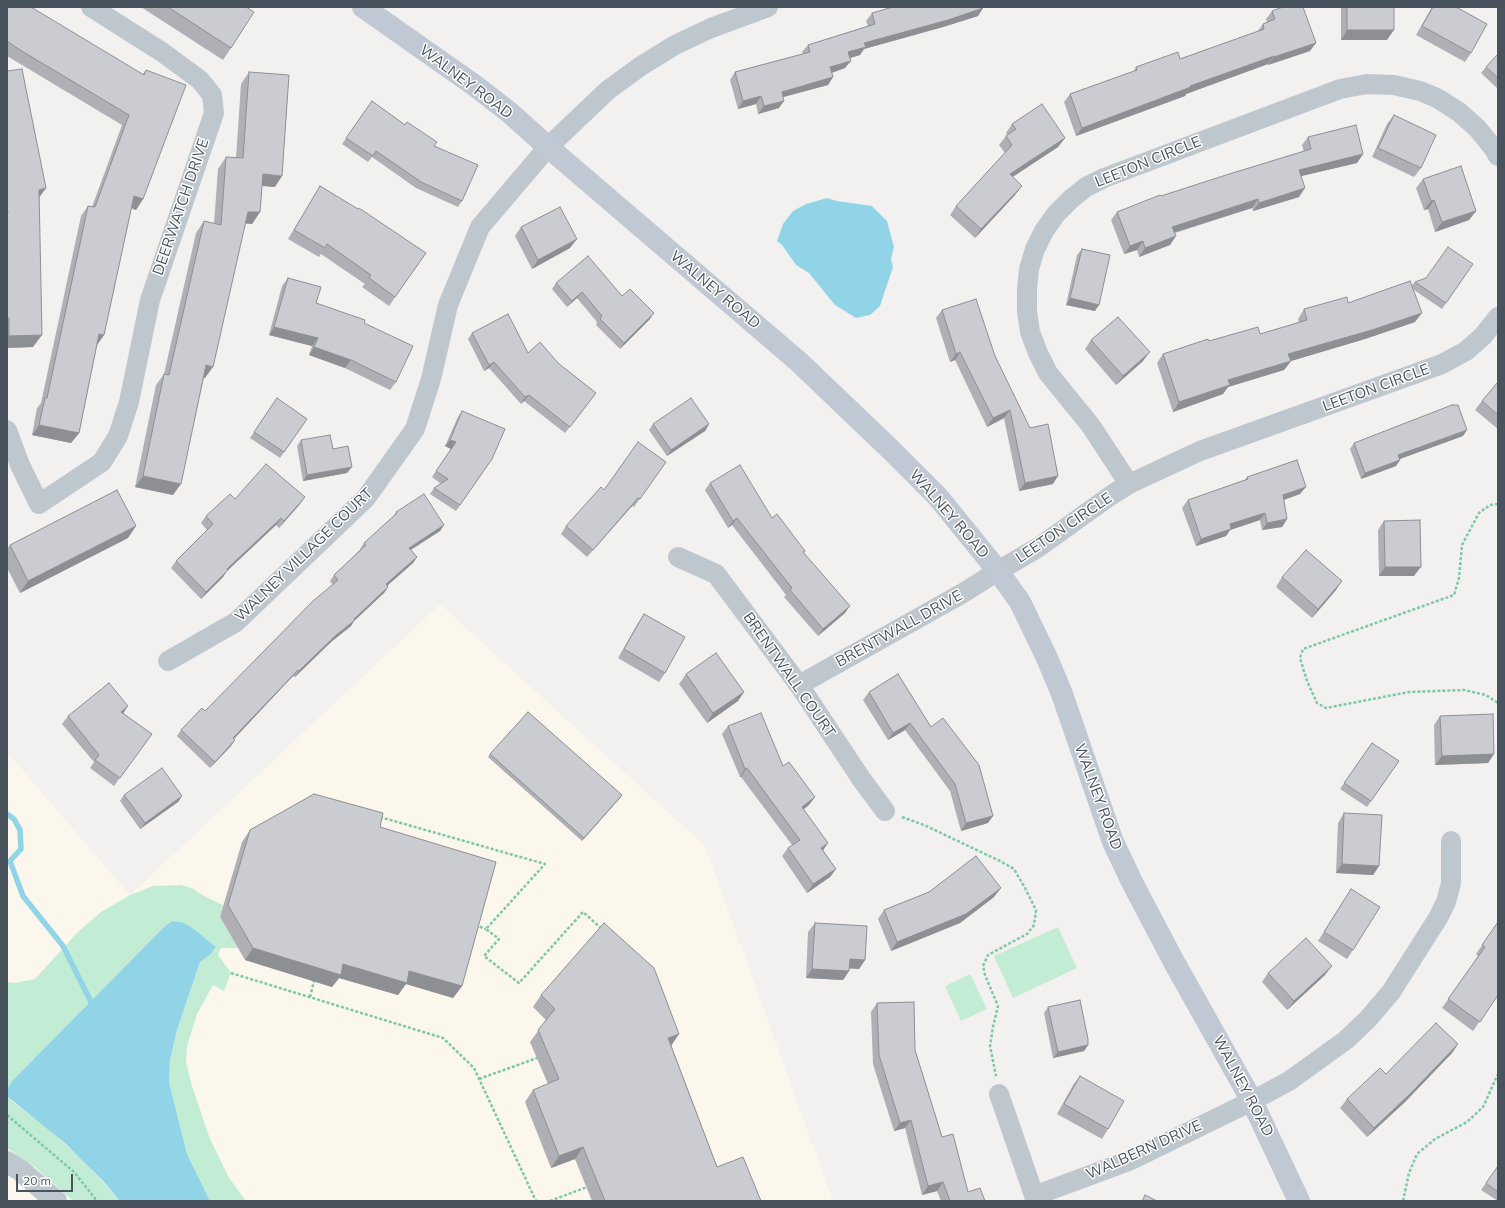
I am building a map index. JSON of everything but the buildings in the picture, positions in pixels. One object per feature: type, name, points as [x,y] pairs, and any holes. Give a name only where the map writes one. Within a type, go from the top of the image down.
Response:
[{"type":"main road","name":"WALNEY ROAD","points":[[363,7],[474,85],[509,112],[799,362],[890,449],[938,498],[998,571],[1020,602],[1047,658],[1069,715],[1113,842],[1133,884],[1174,962],[1252,1101],[1299,1201]]},
{"type":"street","name":"DEERWATCH DRIVE","points":[[7,430],[20,465],[38,504],[102,462],[118,436],[129,402],[150,300],[214,113],[212,95],[200,80],[162,52],[91,7]]},
{"type":"street","name":"WALNEY VILLAGE COURT","points":[[168,661],[236,622],[366,498],[415,429],[431,379],[448,305],[480,227],[548,147],[608,90],[641,66],[675,45],[705,31],[768,7]]},
{"type":"street","name":"LEETON CIRCLE","points":[[1129,484],[1091,426],[1048,372],[1038,353],[1030,332],[1027,311],[1029,269],[1044,231],[1056,214],[1070,199],[1086,187],[1104,178],[1340,89],[1367,84],[1394,85],[1420,91],[1437,98],[1459,112],[1478,129],[1498,156]]},
{"type":"street","name":"LEETON CIRCLE","points":[[998,571],[1040,547],[1129,484],[1200,451],[1442,364],[1466,351],[1483,336],[1498,316]]},
{"type":"street","name":"BRENTWALL COURT","points":[[678,557],[716,574],[799,685],[862,780],[885,811]]},
{"type":"street","name":"BRENTWALL DRIVE","points":[[799,685],[963,593],[998,571]]},
{"type":"street","name":"WALBERN DRIVE","points":[[1035,1199],[1131,1160],[1252,1101],[1289,1080],[1346,1040],[1368,1019],[1391,992],[1438,918],[1446,902],[1451,883],[1451,841]]},
{"type":"street","points":[[999,1094],[1035,1199]]},
{"type":"street","points":[[7,1162],[20,1170],[56,1201]]},
{"type":"path","points":[[1498,504],[1490,505],[1479,513],[1462,545],[1459,578],[1454,595],[1303,649],[1300,658],[1307,681],[1317,703],[1326,708],[1409,692],[1464,690],[1486,695],[1498,702]]},
{"type":"path","points":[[885,811],[924,825],[1014,869],[1036,910],[1034,925],[1027,934],[988,955],[983,966],[985,975],[998,1006],[990,1046],[999,1094]]},
{"type":"path","points":[[376,816],[545,864],[486,929]]},
{"type":"path","points":[[474,925],[486,929],[499,939],[484,956],[518,983],[583,912],[605,932]]},
{"type":"path","points":[[231,973],[443,1038],[474,1068],[536,1201]]},
{"type":"path","points":[[310,997],[314,982]]},
{"type":"path","points":[[479,1079],[537,1058]]},
{"type":"path","points":[[1403,1201],[1409,1174],[1417,1154],[1434,1139],[1467,1122],[1483,1107],[1498,1074]]},
{"type":"path","points":[[7,1115],[74,1172],[97,1201]]},
{"type":"path","points":[[550,1201],[587,1187]]},
{"type":"shaded area","points":[[440,604],[705,846],[833,1201],[7,1201],[7,752],[130,895]]},
{"type":"green space","points":[[181,885],[194,889],[202,895],[223,905],[220,917],[238,948],[221,948],[218,955],[231,973],[224,991],[213,985],[197,1014],[187,1046],[186,1062],[192,1086],[210,1139],[229,1178],[246,1201],[210,1201],[187,1154],[169,1082],[170,1060],[177,1030],[200,962],[210,955],[216,947],[190,926],[182,922],[172,921],[164,927],[13,1080],[7,1089],[7,982],[15,983],[35,979],[78,932],[101,912],[130,895],[153,886]]},
{"type":"green space","points":[[1058,927],[1077,968],[1013,998],[994,956]]},
{"type":"green space","points":[[970,974],[987,1009],[961,1021],[945,986]]},
{"type":"green space","points":[[7,1092],[8,1097],[13,1102],[47,1128],[83,1160],[120,1201],[73,1201],[36,1168],[7,1148]]},
{"type":"water","points":[[827,198],[837,201],[872,206],[887,221],[894,247],[891,259],[893,267],[880,306],[870,315],[856,318],[835,305],[809,273],[796,265],[782,245],[777,241],[783,224],[793,211],[806,204]]},
{"type":"water","points":[[172,921],[182,922],[190,926],[216,947],[210,955],[200,962],[177,1030],[170,1060],[169,1082],[187,1154],[210,1201],[120,1201],[103,1181],[66,1144],[8,1097],[7,1089],[13,1080],[164,927]]},
{"type":"waterway","points":[[7,814],[14,819],[20,830],[21,849],[10,861],[23,896],[63,946],[91,1002]]}]
